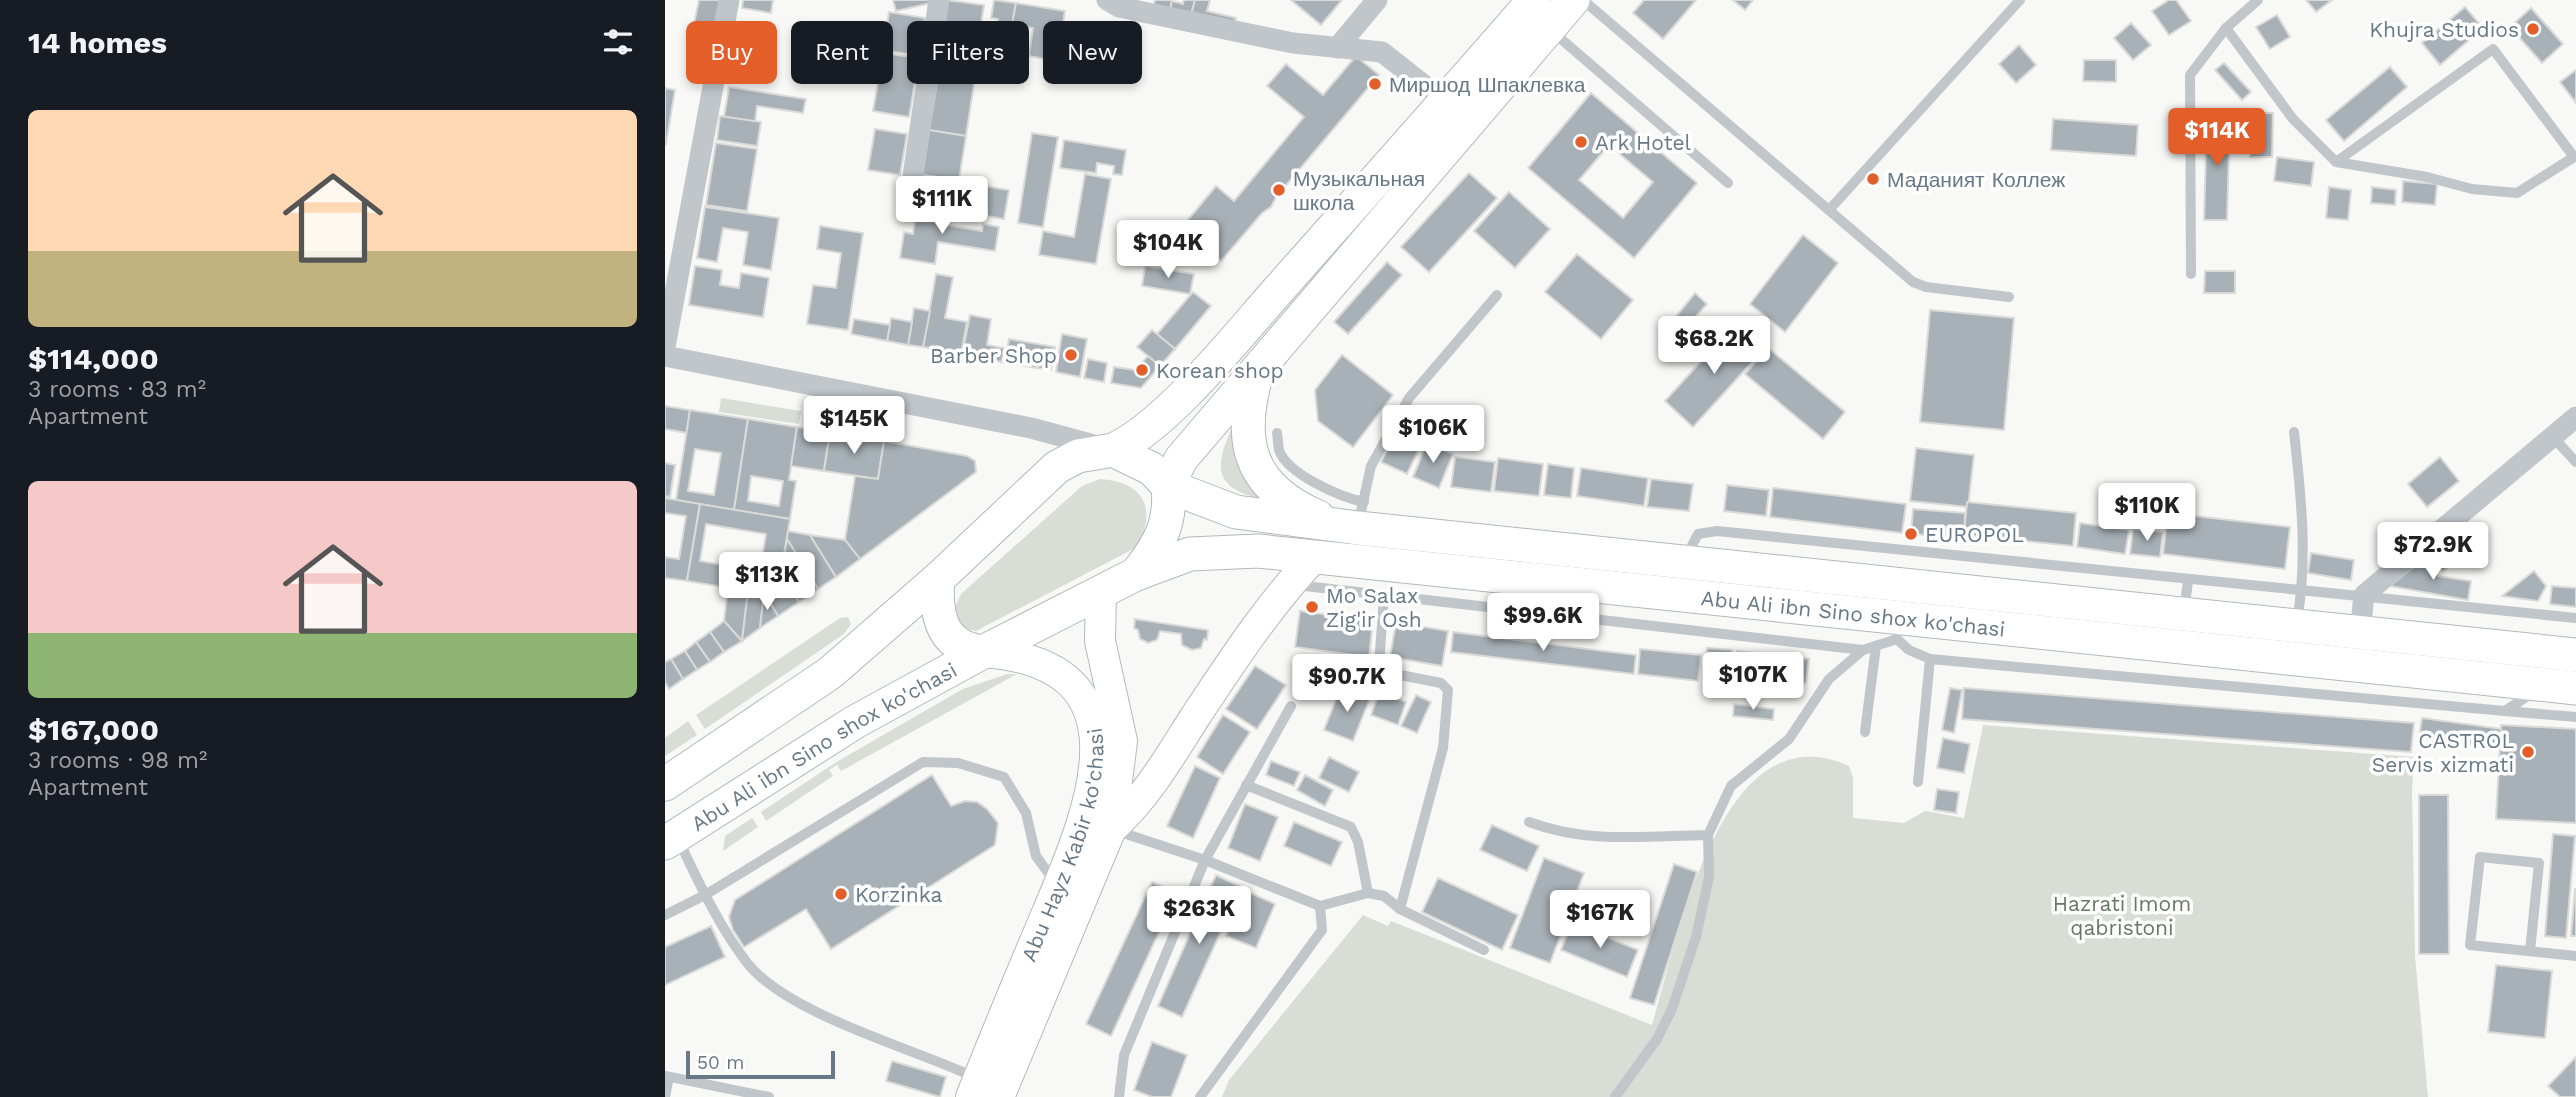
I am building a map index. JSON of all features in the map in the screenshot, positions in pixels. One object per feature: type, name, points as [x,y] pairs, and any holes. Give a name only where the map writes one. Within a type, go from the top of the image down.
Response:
[{"type":"main road","points":[[665,784],[829,673],[1071,459],[1113,450],[1149,428],[1236,338],[1444,101],[1541,14],[1573,0]]},
{"type":"main road","points":[[1136,574],[1152,554],[1164,532],[1169,512],[1168,486],[1181,459],[1260,365],[1541,14]]},
{"type":"main road","points":[[1260,365],[1249,403],[1246,429],[1249,448],[1259,469],[1276,490],[1295,505],[1317,516],[1361,515]]},
{"type":"main road","name":"Abu Ali ibn Sino shox ko'chasi","points":[[1113,450],[1152,469],[1168,486],[1236,512],[1361,515],[1683,564],[1899,609],[2183,614],[2576,655]]},
{"type":"main road","name":"Abu Ali ibn Sino shox ko'chasi","points":[[671,839],[855,722],[983,652],[1136,574],[1175,558],[1205,551],[1246,550],[1899,609],[2561,686]]},
{"type":"main road","points":[[1111,829],[1146,791],[1255,627],[1314,557]]},
{"type":"main road","points":[[938,579],[937,611],[946,633],[965,648],[983,652]]},
{"type":"main road","name":"Abu Hayz Kabir ko'chasi","points":[[983,1091],[1023,1004],[1111,829],[1122,741],[1100,641],[1101,592]]},
{"type":"main road","name":"Abu Hayz Kabir ko'chasi","points":[[983,652],[1012,654],[1045,664],[1075,686],[1089,710],[1096,740],[1092,790],[1079,836],[1058,886],[1023,1004]]},
{"type":"street","points":[[665,347],[729,0]]},
{"type":"street","points":[[909,203],[939,0]]},
{"type":"street","points":[[1107,0],[1119,7],[1293,44],[1382,52],[1444,101]]},
{"type":"street","points":[[1337,48],[1377,0]]},
{"type":"street","points":[[665,356],[1021,426],[1113,450]]},
{"type":"street","points":[[2360,633],[2364,595],[2576,417]]},
{"type":"street","points":[[1021,426],[1044,450],[1047,478]]},
{"type":"lane","points":[[1583,0],[1913,282],[2009,297]]},
{"type":"lane","points":[[1829,210],[2020,0]]},
{"type":"lane","points":[[2192,274],[2190,75],[2226,28],[2258,0]]},
{"type":"lane","points":[[1541,14],[1728,183]]},
{"type":"lane","points":[[2226,28],[2293,119],[2336,162],[2427,177],[2472,189],[2517,194],[2574,156],[2493,49],[2336,162]]},
{"type":"lane","points":[[1277,433],[1279,450],[1297,470],[1361,515],[1371,466],[1409,398],[1497,295]]},
{"type":"lane","points":[[2294,432],[2300,487],[2302,590],[2296,626]]},
{"type":"lane","points":[[2552,436],[2576,462]]},
{"type":"lane","points":[[1683,564],[1698,534],[1717,531],[2188,581],[2364,595],[2576,618]]},
{"type":"lane","points":[[2183,614],[2188,581]]},
{"type":"lane","points":[[1289,584],[1863,650],[1877,646]]},
{"type":"lane","points":[[1384,597],[1379,665],[1385,672],[1441,683],[1448,690],[1443,748],[1400,909]]},
{"type":"lane","points":[[1865,733],[1877,646],[1899,609]]},
{"type":"lane","points":[[1899,609],[1909,650],[1930,659],[2576,717]]},
{"type":"lane","points":[[1615,1097],[1657,1039],[1672,1009],[1699,925],[1709,877],[1709,835],[1731,786],[1789,739],[1829,679],[1863,650]]},
{"type":"lane","points":[[1918,782],[1930,659]]},
{"type":"lane","points":[[2505,710],[2561,686]]},
{"type":"lane","points":[[1119,1097],[1124,1055],[1205,860],[1291,706]]},
{"type":"lane","points":[[665,915],[705,895],[923,762],[958,763],[1004,777],[1025,813],[1036,856],[1058,886]]},
{"type":"lane","points":[[1246,785],[1351,827],[1358,842],[1368,893]]},
{"type":"lane","points":[[1529,822],[1553,831],[1605,839],[1709,835]]},
{"type":"lane","points":[[1111,829],[1205,860],[1320,906],[1368,893],[1384,896],[1400,909],[1484,950]]},
{"type":"lane","points":[[671,839],[749,965],[783,994],[835,1021],[932,1057],[983,1091]]},
{"type":"lane","points":[[2530,951],[2539,863],[2480,857],[2470,945],[2576,956]]},
{"type":"lane","points":[[1200,1097],[1322,930],[1320,906]]},
{"type":"lane","points":[[665,1097],[667,1076],[769,1097]]},
{"type":"green space","points":[[721,398],[801,411],[799,424],[719,412]]},
{"type":"green space","points":[[1232,428],[1243,465],[1273,502],[1242,493],[1225,480],[1221,471],[1221,460]]},
{"type":"green space","points":[[1100,479],[1128,486],[1143,500],[1146,521],[1137,547],[976,631],[963,628],[954,609],[961,594],[1082,486]]},
{"type":"green space","points":[[848,617],[851,624],[844,634],[705,729],[696,715],[840,618]]},
{"type":"green space","points":[[1007,674],[1017,674],[841,771],[837,765],[829,770],[833,776],[766,821],[761,812],[838,761],[963,689]]},
{"type":"green space","points":[[688,721],[697,735],[665,756],[665,738]]},
{"type":"green space","name":"Hazrati Imom qabristoni","points":[[1983,725],[2414,757],[2412,790],[2415,956],[2428,1097],[1222,1097],[1229,1080],[1363,915],[1388,926],[1391,921],[1652,1025],[1691,892],[1711,843],[1737,801],[1767,770],[1805,757],[1849,766],[1853,778],[1853,818],[1904,823],[1925,811],[1964,818]]},
{"type":"green space","points":[[752,818],[758,827],[723,851],[725,836]]},
{"type":"building","points":[[699,0],[721,0],[717,21],[695,21]]},
{"type":"building","points":[[743,0],[773,0],[771,13],[742,8]]},
{"type":"building","points":[[893,0],[931,0],[931,3],[896,11]]},
{"type":"building","points":[[946,0],[984,5],[981,21],[943,21]]},
{"type":"building","points":[[994,0],[1016,3],[1013,21],[991,18]]},
{"type":"building","points":[[1155,0],[1172,0],[1169,14],[1153,10]]},
{"type":"building","points":[[1184,0],[1195,0],[1190,19],[1169,14],[1172,1],[1183,4]]},
{"type":"building","points":[[1195,0],[1210,0],[1207,11],[1236,18],[1233,29],[1190,19]]},
{"type":"building","points":[[1291,0],[1342,0],[1321,25]]},
{"type":"building","points":[[1644,0],[1696,0],[1663,39],[1633,13]]},
{"type":"building","points":[[1733,0],[1753,0],[1745,10]]},
{"type":"building","points":[[2169,0],[2176,0],[2191,21],[2169,35],[2152,11]]},
{"type":"building","points":[[2306,0],[2332,0],[2316,12]]},
{"type":"building","points":[[1016,3],[1065,11],[1063,21],[1043,21],[1043,59],[1029,56],[1033,28],[1029,27],[1029,21],[1013,21]]},
{"type":"building","points":[[2465,7],[2483,28],[2440,65],[2422,43]]},
{"type":"building","points":[[2531,8],[2563,44],[2542,63],[2510,27]]},
{"type":"building","points":[[889,12],[925,18],[925,21],[907,21],[907,54],[893,52],[893,21],[888,21]]},
{"type":"building","points":[[2277,15],[2290,37],[2270,49],[2256,27]]},
{"type":"building","points":[[2131,23],[2151,45],[2133,60],[2114,38]]},
{"type":"building","points":[[2019,45],[2036,65],[2016,83],[1999,64]]},
{"type":"building","points":[[893,54],[907,56],[907,84],[915,84],[909,117],[873,111],[878,84],[893,84]]},
{"type":"building","points":[[1356,56],[1379,75],[1276,197],[1271,207],[1262,213],[1221,261],[1182,227],[1216,186],[1234,201],[1304,117],[1267,86],[1286,64],[1323,95]]},
{"type":"building","points":[[2084,60],[2116,60],[2116,82],[2083,81]]},
{"type":"building","points":[[2224,63],[2251,92],[2242,100],[2215,70]]},
{"type":"building","points":[[2390,67],[2407,87],[2344,141],[2326,120]]},
{"type":"building","points":[[2576,70],[2576,103],[2560,82]]},
{"type":"building","points":[[937,84],[974,84],[966,136],[929,130]]},
{"type":"building","points":[[729,87],[806,99],[803,113],[757,106],[755,122],[724,117]]},
{"type":"building","points":[[665,88],[675,90],[666,144],[665,143]]},
{"type":"building","points":[[1591,93],[1697,183],[1634,258],[1528,168]],"holes":[[[1609,145],[1653,182],[1623,218],[1579,180]]]},
{"type":"building","points":[[2250,113],[2273,113],[2272,157],[2250,157]]},
{"type":"building","points":[[2207,115],[2230,116],[2227,220],[2204,220]]},
{"type":"building","points":[[720,116],[761,122],[757,146],[717,140]]},
{"type":"building","points":[[2053,119],[2138,125],[2136,156],[2051,150]]},
{"type":"building","points":[[875,129],[907,134],[900,175],[868,170]]},
{"type":"building","points":[[929,130],[966,136],[959,180],[922,175]]},
{"type":"building","points":[[1032,133],[1058,137],[1043,227],[1018,223]]},
{"type":"building","points":[[1064,140],[1126,150],[1122,175],[1113,174],[1114,166],[1097,163],[1096,173],[1060,168]]},
{"type":"building","points":[[716,143],[757,149],[747,211],[706,205]]},
{"type":"building","points":[[2277,157],[2314,162],[2311,186],[2274,181]]},
{"type":"building","points":[[1469,173],[1497,198],[1429,272],[1401,247]]},
{"type":"building","points":[[1085,174],[1111,179],[1096,264],[1039,255],[1043,231],[1074,237]]},
{"type":"building","points":[[922,175],[953,179],[948,211],[917,206]]},
{"type":"building","points":[[2403,181],[2437,184],[2435,205],[2402,202]]},
{"type":"building","points":[[966,183],[1009,190],[1004,219],[962,212]]},
{"type":"building","points":[[2329,187],[2351,190],[2348,220],[2326,218]]},
{"type":"building","points":[[2372,187],[2396,190],[2395,205],[2371,203]]},
{"type":"building","points":[[1509,192],[1550,229],[1515,268],[1474,231]]},
{"type":"building","points":[[917,206],[948,211],[945,225],[982,231],[983,224],[999,227],[995,251],[938,242],[935,264],[900,258],[904,232],[913,234]]},
{"type":"building","points":[[705,207],[779,218],[771,270],[743,265],[748,232],[723,228],[717,262],[697,258]]},
{"type":"building","points":[[820,226],[863,233],[848,330],[807,324],[813,285],[836,288],[841,253],[817,249]]},
{"type":"building","points":[[1803,235],[1838,263],[1785,332],[1750,304]]},
{"type":"building","points":[[1577,254],[1633,300],[1601,339],[1545,292]]},
{"type":"building","points":[[1387,262],[1402,275],[1348,334],[1334,322]]},
{"type":"building","points":[[695,266],[722,270],[720,285],[739,288],[741,273],[769,278],[763,317],[689,305]]},
{"type":"building","points":[[1145,266],[1194,274],[1190,294],[1142,286]]},
{"type":"building","points":[[2205,271],[2235,271],[2235,293],[2204,293]]},
{"type":"building","points":[[936,274],[953,277],[945,318],[967,322],[961,354],[923,347]]},
{"type":"building","points":[[1193,292],[1211,306],[1175,349],[1157,334]]},
{"type":"building","points":[[1695,293],[1707,304],[1681,333],[1670,324]]},
{"type":"building","points":[[914,308],[930,311],[923,347],[908,345]]},
{"type":"building","points":[[1930,310],[2014,318],[2004,430],[1920,422]]},
{"type":"building","points":[[970,315],[991,319],[987,345],[1004,348],[1002,362],[962,355]]},
{"type":"building","points":[[891,318],[912,322],[908,345],[887,341]]},
{"type":"building","points":[[854,319],[890,325],[887,341],[851,334]]},
{"type":"building","points":[[1735,324],[1763,350],[1693,427],[1665,401]]},
{"type":"building","points":[[1152,330],[1175,349],[1160,366],[1137,347]]},
{"type":"building","name":"Barber Shop","points":[[1062,334],[1087,339],[1080,377],[1056,372]]},
{"type":"building","points":[[1009,339],[1055,347],[1051,370],[1005,363]]},
{"type":"building","points":[[1768,348],[1845,412],[1823,439],[1745,374]]},
{"type":"building","points":[[1342,355],[1393,395],[1353,447],[1318,421],[1315,390]]},
{"type":"building","points":[[1148,356],[1160,366],[1141,388],[1111,383],[1114,367],[1135,370]]},
{"type":"building","points":[[1088,359],[1107,363],[1104,382],[1084,378]]},
{"type":"building","points":[[665,406],[690,410],[687,433],[665,429]]},
{"type":"building","points":[[690,410],[748,419],[734,510],[676,500]],"holes":[[[695,449],[721,453],[714,495],[688,491]]]},
{"type":"building","points":[[748,419],[797,427],[789,480],[796,481],[790,519],[734,510]],"holes":[[[751,476],[783,481],[779,506],[748,501]]]},
{"type":"building","points":[[1399,426],[1424,438],[1407,474],[1381,462]]},
{"type":"building","points":[[797,427],[830,432],[824,471],[791,466]]},
{"type":"building","points":[[830,432],[884,441],[878,479],[824,471]]},
{"type":"building","points":[[884,441],[967,456],[975,461],[976,472],[860,559],[845,540],[855,476],[878,479]]},
{"type":"building","points":[[1427,443],[1453,454],[1439,488],[1413,477]]},
{"type":"building","points":[[1916,448],[1974,455],[1968,507],[1910,501]]},
{"type":"building","points":[[1455,457],[1495,462],[1491,492],[1451,487]]},
{"type":"building","points":[[2440,457],[2459,481],[2427,507],[2408,484]]},
{"type":"building","points":[[1498,458],[1543,464],[1539,496],[1494,491]]},
{"type":"building","points":[[665,463],[675,465],[670,497],[665,496]]},
{"type":"building","points":[[1548,464],[1574,468],[1571,498],[1544,495]]},
{"type":"building","points":[[1581,468],[1648,478],[1644,506],[1577,496]]},
{"type":"building","points":[[1651,479],[1693,484],[1689,511],[1647,507]]},
{"type":"building","points":[[1727,485],[1769,490],[1766,516],[1724,511]]},
{"type":"building","points":[[1773,488],[1906,504],[1902,533],[1770,517]]},
{"type":"building","points":[[665,498],[700,504],[687,581],[665,578],[665,557],[679,559],[686,516],[665,513]]},
{"type":"building","points":[[1967,502],[2076,513],[2073,546],[1964,535]]},
{"type":"building","points":[[700,504],[790,519],[777,596],[687,581]],"holes":[[[706,524],[766,534],[760,571],[700,561]]]},
{"type":"building","points":[[1913,509],[1965,513],[1964,538],[1911,534]]},
{"type":"building","points":[[2168,513],[2290,527],[2285,569],[2163,554]]},
{"type":"building","points":[[2080,523],[2129,530],[2125,554],[2077,547]]},
{"type":"building","points":[[2472,523],[2485,542],[2443,571],[2430,553]]},
{"type":"building","points":[[2133,529],[2163,532],[2160,557],[2130,554]]},
{"type":"building","points":[[788,531],[810,535],[836,577],[818,589],[787,539]]},
{"type":"building","points":[[810,535],[845,540],[860,559],[836,577]]},
{"type":"building","points":[[787,539],[818,589],[799,602],[781,574]]},
{"type":"building","points":[[2311,553],[2354,560],[2351,580],[2308,573]]},
{"type":"building","points":[[2426,557],[2438,576],[2471,581],[2468,600],[2390,586]]},
{"type":"building","points":[[2534,571],[2546,586],[2538,601],[2502,596]]},
{"type":"building","points":[[781,574],[799,602],[778,616],[764,593],[777,596]]},
{"type":"building","points":[[2552,586],[2576,588],[2576,607],[2550,604]]},
{"type":"building","points":[[728,588],[748,591],[742,641],[724,621]]},
{"type":"building","points":[[748,591],[764,593],[760,628],[742,641]]},
{"type":"building","points":[[764,593],[778,616],[760,628]]},
{"type":"building","points":[[1300,611],[1373,621],[1369,657],[1295,647]]},
{"type":"building","points":[[1135,619],[1208,630],[1207,640],[1204,639],[1201,648],[1192,650],[1182,645],[1181,634],[1160,631],[1157,640],[1148,643],[1140,639],[1138,630],[1134,628]]},
{"type":"building","points":[[724,621],[742,641],[724,652],[710,632]]},
{"type":"building","points":[[1396,622],[1448,631],[1442,666],[1390,657]]},
{"type":"building","points":[[710,632],[724,652],[710,662],[696,642]]},
{"type":"building","points":[[1453,632],[1636,655],[1634,674],[1451,652]]},
{"type":"building","points":[[696,642],[710,662],[697,670],[685,651]]},
{"type":"building","points":[[1707,648],[1732,650],[1731,667],[1706,665]]},
{"type":"building","points":[[1640,649],[1701,655],[1698,681],[1638,674]]},
{"type":"building","points":[[685,651],[697,670],[683,679],[671,659]]},
{"type":"building","points":[[1737,651],[1809,659],[1806,683],[1734,674]]},
{"type":"building","points":[[671,659],[683,679],[669,689],[665,682],[665,662]]},
{"type":"building","points":[[1255,666],[1286,685],[1257,729],[1226,709]]},
{"type":"building","points":[[1341,687],[1370,698],[1353,741],[1324,730]]},
{"type":"building","points":[[1950,688],[1962,690],[1954,733],[1942,730]]},
{"type":"building","points":[[1964,688],[2414,723],[2411,752],[1962,719]]},
{"type":"building","points":[[1380,691],[1406,702],[1398,725],[1371,715]]},
{"type":"building","points":[[1416,695],[1431,702],[1417,733],[1401,726]]},
{"type":"building","points":[[1734,704],[1774,709],[1773,720],[1733,716]]},
{"type":"building","points":[[1223,715],[1250,732],[1223,774],[1197,757]]},
{"type":"building","points":[[2422,718],[2502,729],[2500,748],[2419,738]]},
{"type":"building","points":[[2501,725],[2576,729],[2576,823],[2496,819]]},
{"type":"building","points":[[1943,738],[1970,744],[1964,773],[1937,768]]},
{"type":"building","points":[[1329,757],[1359,772],[1349,792],[1319,778]]},
{"type":"building","points":[[1271,761],[1300,772],[1294,786],[1266,775]]},
{"type":"building","points":[[1195,766],[1220,778],[1193,838],[1167,826]]},
{"type":"building","points":[[932,775],[951,806],[965,801],[977,802],[987,809],[998,823],[995,845],[831,949],[806,909],[744,947],[733,930],[729,917],[735,900]]},
{"type":"building","points":[[1305,775],[1333,790],[1325,806],[1297,790]]},
{"type":"building","points":[[1937,789],[1959,792],[1956,813],[1934,810]]},
{"type":"building","points":[[2419,795],[2448,795],[2449,954],[2419,954]]},
{"type":"building","points":[[1245,804],[1278,817],[1260,861],[1228,848]]},
{"type":"building","points":[[1294,822],[1342,842],[1331,866],[1284,846]]},
{"type":"building","points":[[1492,825],[1539,846],[1527,871],[1480,850]]},
{"type":"building","points":[[2553,834],[2575,836],[2566,938],[2545,936]]},
{"type":"building","points":[[1544,858],[1584,873],[1550,963],[1510,948]]},
{"type":"building","points":[[1674,864],[1697,872],[1654,1005],[1630,998]]},
{"type":"building","points":[[1216,875],[1241,887],[1182,1017],[1158,1006]]},
{"type":"building","points":[[1438,878],[1518,915],[1502,950],[1422,912]]},
{"type":"building","points":[[1152,882],[1177,893],[1111,1036],[1086,1024]]},
{"type":"building","points":[[2575,889],[2576,936],[2571,936]]},
{"type":"building","points":[[1246,891],[1275,904],[1256,948],[1226,936]]},
{"type":"building","points":[[1572,923],[1638,950],[1627,977],[1561,950]]},
{"type":"building","points":[[711,926],[725,957],[665,985],[665,947]]},
{"type":"building","points":[[2496,965],[2552,971],[2545,1038],[2488,1032]]},
{"type":"building","points":[[1152,1042],[1187,1055],[1171,1097],[1152,1097],[1134,1090]]},
{"type":"building","points":[[2576,1057],[2576,1097],[2560,1097],[2548,1086]]},
{"type":"building","points":[[892,1061],[946,1077],[940,1097],[886,1081]]},
{"type":"place","name":"Khujra Studios","points":[[2533,29]]},
{"type":"place","name":"Миршод Шпаклевка","points":[[1375,84]]},
{"type":"place","name":"Ark Hotel","points":[[1581,142]]},
{"type":"place","name":"Маданият Коллеж","points":[[1873,179]]},
{"type":"place","name":"Музыкальная школа","points":[[1279,190]]},
{"type":"place","name":"Barber Shop","points":[[1071,355]]},
{"type":"place","name":"Korean shop","points":[[1142,370]]},
{"type":"place","name":"EUROPOL","points":[[1911,534]]},
{"type":"place","name":"Mo Salax Zig'ir Osh","points":[[1312,607]]},
{"type":"place","name":"CASTROL Servis xizmati","points":[[2528,752]]},
{"type":"place","name":"Korzinka","points":[[841,894]]}]
